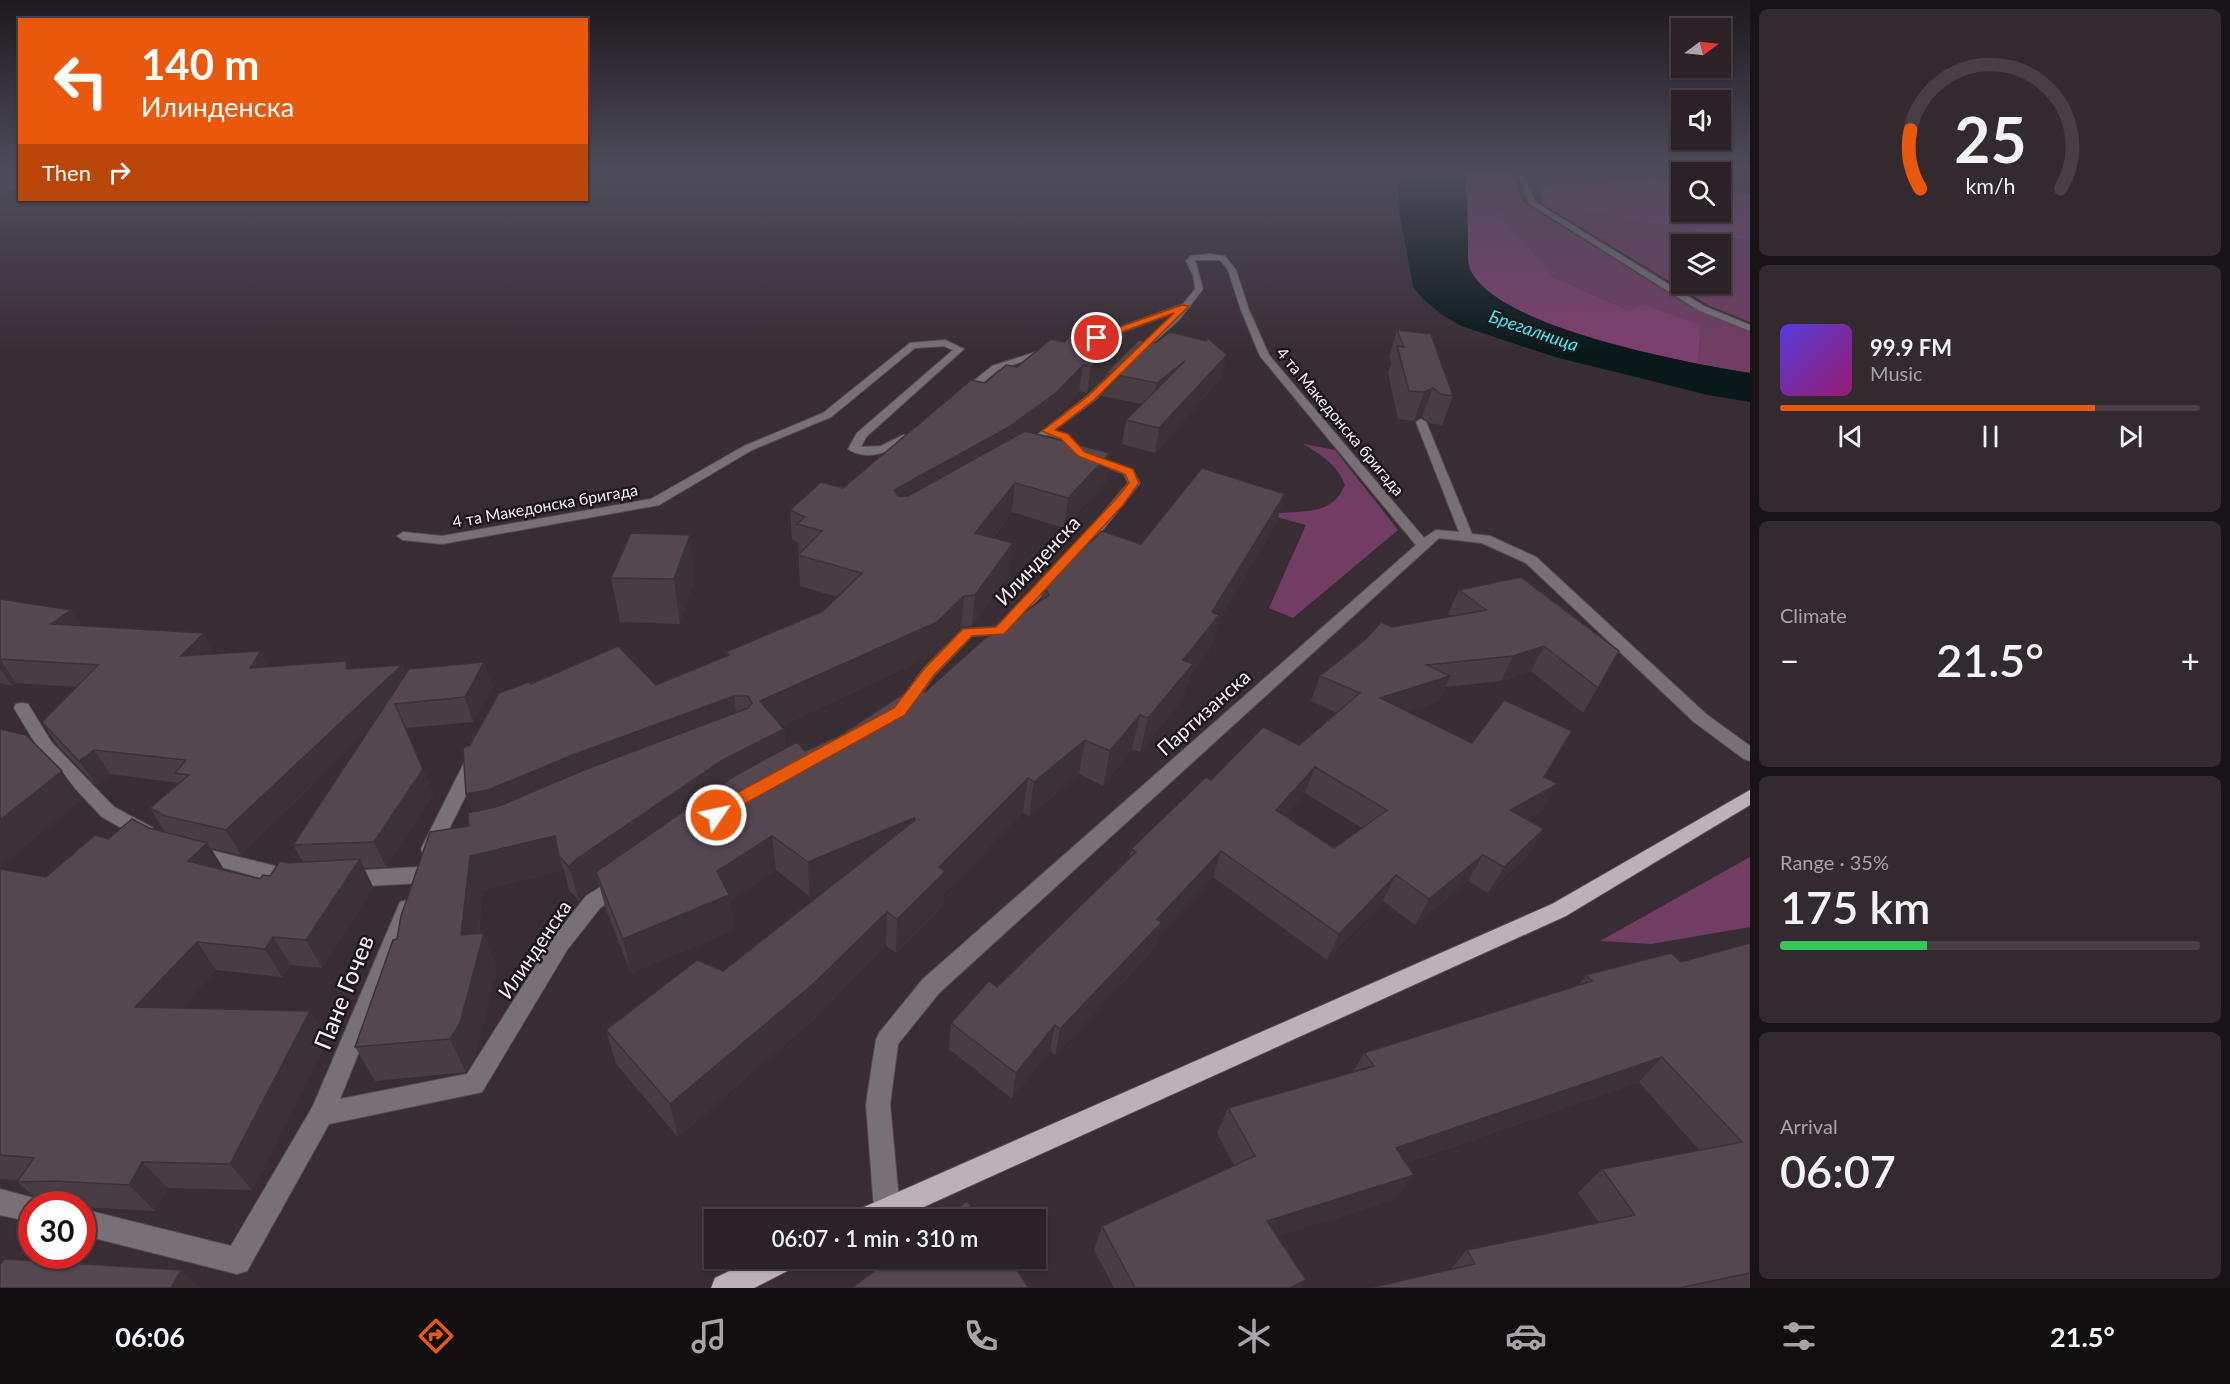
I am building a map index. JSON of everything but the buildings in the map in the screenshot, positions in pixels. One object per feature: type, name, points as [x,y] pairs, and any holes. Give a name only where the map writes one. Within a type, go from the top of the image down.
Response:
[{"type":"main road","points":[[907,1209],[1559,910],[1750,797]]},
{"type":"main road","points":[[725,1288],[764,1269]]},
{"type":"street","points":[[1576,230],[1701,308],[1750,328]]},
{"type":"street","name":"4 та Македонска бригада","points":[[1043,435],[1091,398],[1185,306],[1199,289],[1197,275],[1190,261],[1193,258],[1201,256],[1222,258],[1232,270],[1245,310],[1265,356],[1423,545]]},
{"type":"street","points":[[1087,340],[1118,332],[1185,306]]},
{"type":"street","name":"4 та Македонска бригада","points":[[403,536],[442,540],[655,502],[748,448],[782,436],[827,415],[913,345],[945,343],[959,349],[861,435],[854,449],[871,452],[895,446],[913,432]]},
{"type":"street","points":[[959,397],[995,368],[1066,346]]},
{"type":"street","points":[[1421,422],[1467,537]]},
{"type":"street","name":"Илинденска","points":[[889,717],[900,711],[929,672],[968,632],[1000,632],[1090,537],[1134,483],[1129,472],[1081,454],[1064,436],[1043,435]]},
{"type":"street","name":"Партизанска","points":[[895,1209],[878,1104],[887,1040],[925,993],[1436,534],[1485,539],[1531,560],[1700,718],[1750,755]]},
{"type":"street","points":[[22,708],[46,747],[108,812],[170,846],[303,881]]},
{"type":"street","name":"Пане Гочев","points":[[96,1226],[237,1261],[322,1114],[420,875],[441,845],[482,746]]},
{"type":"street","points":[[327,880],[420,875]]},
{"type":"street","name":"Илинденска","points":[[322,1114],[474,1084],[560,944],[593,902],[629,877]]},
{"type":"street","points":[[0,1202],[18,1206]]},
{"type":"shaded area","points":[[1467,230],[1513,230],[1554,277],[1628,310],[1642,305],[1701,325],[1698,364],[1609,343],[1539,319],[1509,305],[1485,288],[1470,270]]},
{"type":"shaded area","points":[[1512,230],[1568,230],[1691,307],[1750,332],[1750,373],[1698,364],[1701,325],[1628,310],[1554,277]]},
{"type":"shaded area","points":[[1586,230],[1689,230],[1711,234],[1671,234],[1671,282]]},
{"type":"shaded area","points":[[1689,230],[1750,230],[1750,241],[1731,238],[1731,234],[1711,234]]},
{"type":"shaded area","points":[[1731,238],[1750,241],[1750,322],[1710,306],[1690,294],[1731,294]]},
{"type":"shaded area","points":[[1304,444],[1335,450],[1398,530],[1293,618],[1269,608],[1306,525],[1273,516],[1276,513],[1316,510],[1325,507],[1340,495],[1345,485],[1333,466]]},
{"type":"shaded area","points":[[1750,857],[1750,927],[1651,944],[1600,941]]},
{"type":"water","name":"Брегалница","points":[[1403,230],[1468,230],[1470,269],[1487,290],[1516,309],[1554,325],[1597,339],[1684,361],[1750,373],[1750,402],[1708,395],[1555,357],[1461,326],[1441,314],[1413,287]]},
{"type":"route","points":[[716,815],[733,802],[900,711],[929,672],[968,632],[1000,632],[1119,503],[1134,483],[1129,472],[1081,454],[1064,436],[1047,431],[1091,398],[1176,318],[1185,306],[1097,338]]}]
